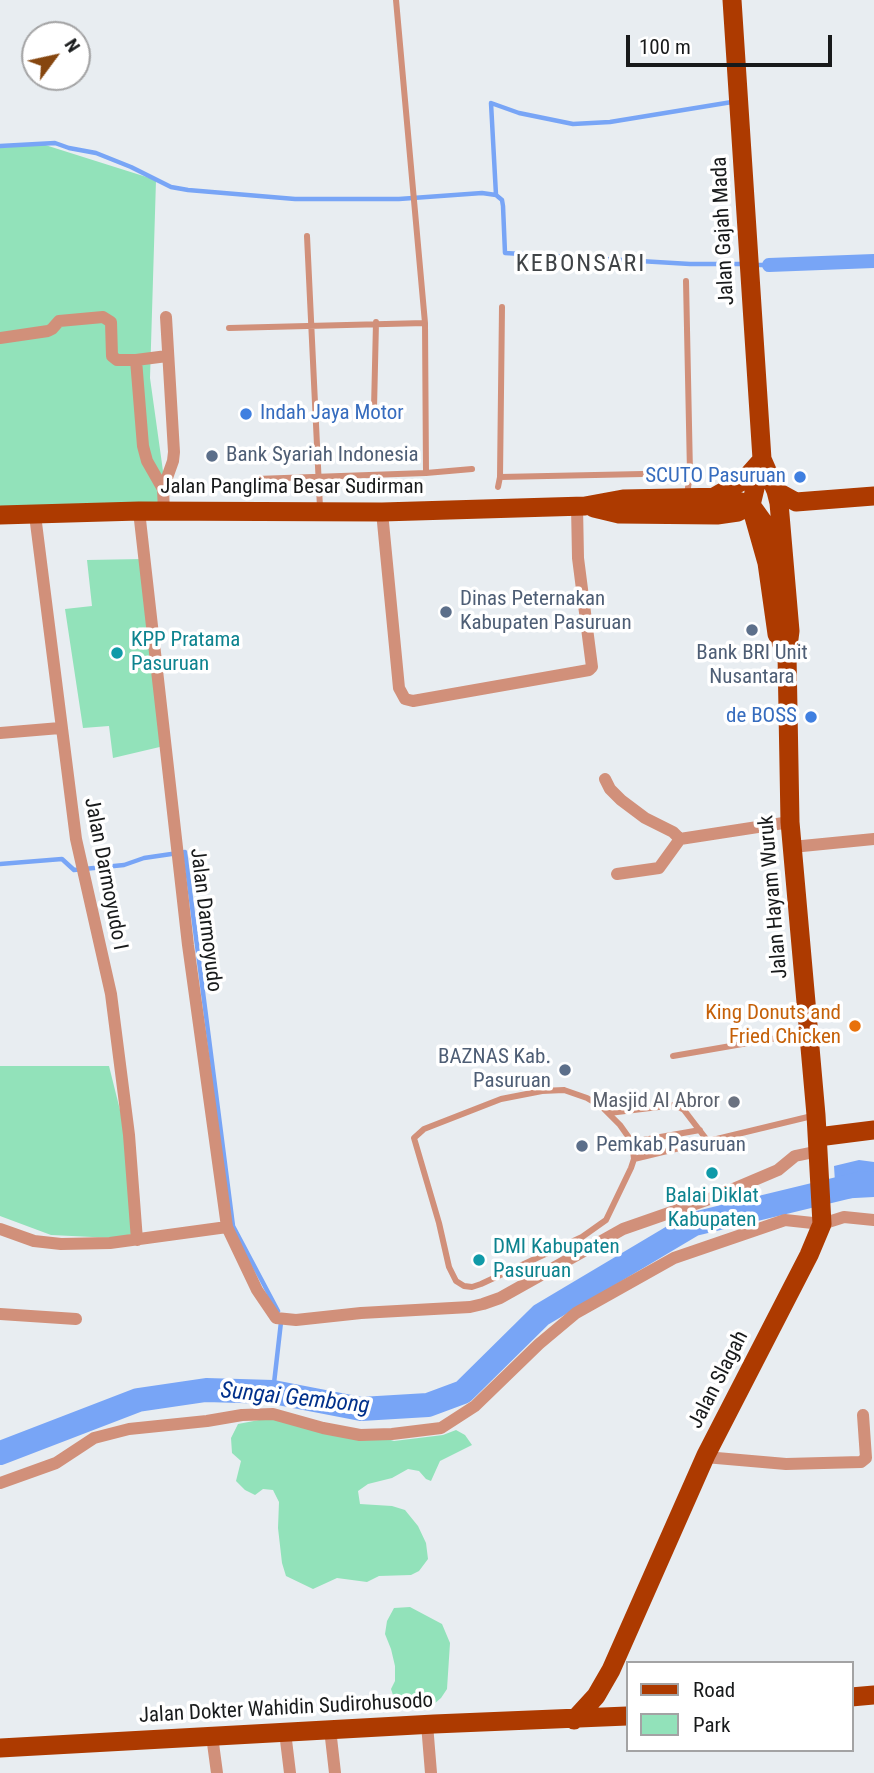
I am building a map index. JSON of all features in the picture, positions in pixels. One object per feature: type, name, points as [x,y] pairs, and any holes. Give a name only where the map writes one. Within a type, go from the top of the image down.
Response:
[{"type":"main road","name":"Jalan Gajah Mada","points":[[732,0],[762,459]]},
{"type":"main road","points":[[762,459],[776,491],[769,513]]},
{"type":"main road","points":[[716,506],[762,459]]},
{"type":"main road","points":[[762,459],[769,513]]},
{"type":"main road","name":"Jalan Panglima Besar Sudirman","points":[[0,515],[139,511],[382,512],[581,506],[623,499],[687,497],[738,512],[769,513],[874,495]]},
{"type":"main road","name":"Jalan Panglima Besar Sudirman","points":[[581,506],[619,514],[716,506]]},
{"type":"main road","name":"Jalan Hayam Wuruk","points":[[769,513],[781,548],[790,631],[787,654],[790,822],[818,1149]]},
{"type":"main road","name":"Jalan Hayam Wuruk","points":[[769,513],[767,563],[777,634],[787,654]]},
{"type":"main road","points":[[818,1149],[874,1130]]},
{"type":"main road","name":"Jalan Slagah","points":[[575,1720],[596,1696],[625,1639],[705,1457],[813,1249],[822,1221],[818,1149]]},
{"type":"main road","points":[[625,1639],[627,1661]]},
{"type":"main road","points":[[853,1697],[874,1695]]},
{"type":"main road","name":"Jalan Dokter Wahidin Sudirohusodo","points":[[0,1748],[427,1724],[626,1716]]},
{"type":"street","points":[[0,338],[48,331],[59,321],[103,317],[111,322],[112,356],[117,360],[167,356]]},
{"type":"street","points":[[164,512],[163,489],[173,461],[166,317]]},
{"type":"street","points":[[136,360],[143,446],[163,489]]},
{"type":"street","points":[[382,512],[399,688],[405,699],[413,701],[589,670],[592,667],[578,558],[581,506]]},
{"type":"street","name":"Jalan Darmoyudo","points":[[139,511],[177,853],[227,1227],[269,1310],[280,1320],[483,1304],[500,1298],[622,1229],[712,1198],[778,1170],[795,1156],[818,1149]]},
{"type":"street","name":"Jalan Darmoyudo I","points":[[35,515],[61,728],[83,869],[111,994],[129,1135],[137,1240]]},
{"type":"street","points":[[0,733],[61,728]]},
{"type":"street","points":[[605,779],[621,800],[680,839]]},
{"type":"street","points":[[617,874],[659,868],[680,839],[790,822]]},
{"type":"street","points":[[792,847],[874,839]]},
{"type":"street","points":[[0,1483],[56,1462],[94,1438],[129,1429],[242,1415],[273,1415],[360,1435],[441,1428],[475,1406],[539,1344],[576,1313],[674,1258],[785,1220],[822,1221],[844,1217],[874,1220]]},
{"type":"street","points":[[0,1229],[34,1241],[61,1244],[137,1240],[227,1227]]},
{"type":"street","points":[[0,1314],[76,1319]]},
{"type":"street","points":[[705,1457],[786,1464],[861,1462],[866,1458],[863,1415]]},
{"type":"street","points":[[427,1724],[431,1773]]},
{"type":"street","points":[[330,1730],[335,1773]]},
{"type":"street","points":[[285,1732],[290,1773]]},
{"type":"street","points":[[212,1736],[217,1773]]},
{"type":"lane","points":[[397,0],[425,323],[426,473]]},
{"type":"lane","points":[[307,236],[321,513]]},
{"type":"lane","points":[[686,281],[690,473],[687,497]]},
{"type":"lane","points":[[498,487],[502,307]]},
{"type":"lane","points":[[374,409],[376,323]]},
{"type":"lane","points":[[229,328],[425,323]]},
{"type":"lane","points":[[256,478],[319,478],[472,469]]},
{"type":"lane","points":[[500,477],[690,473]]},
{"type":"lane","points":[[673,1056],[808,1033]]},
{"type":"lane","points":[[564,1090],[587,1098],[609,1112],[632,1142],[634,1159],[606,1220],[593,1231],[472,1287],[464,1286],[453,1277],[414,1144],[416,1134],[501,1099],[542,1091],[564,1090]]},
{"type":"lane","points":[[609,1112],[675,1105],[684,1110],[707,1140]]},
{"type":"lane","points":[[634,1159],[816,1115]]},
{"type":"lane","points":[[632,1142],[699,1130]]},
{"type":"green space","points":[[42,144],[156,180],[150,378],[169,514],[0,514],[0,148]]},
{"type":"green space","points":[[143,559],[164,746],[113,758],[109,726],[83,728],[65,609],[92,606],[87,560]]},
{"type":"green space","points":[[0,1066],[109,1066],[126,1134],[133,1234],[113,1238],[51,1235],[0,1216]]},
{"type":"green space","points":[[281,1420],[362,1431],[394,1441],[443,1435],[456,1430],[465,1435],[472,1445],[440,1461],[431,1481],[419,1471],[408,1469],[392,1478],[368,1484],[358,1491],[360,1504],[392,1506],[405,1510],[418,1526],[426,1543],[428,1559],[419,1571],[411,1575],[379,1576],[367,1582],[337,1578],[313,1589],[286,1576],[278,1528],[279,1502],[273,1490],[263,1489],[255,1495],[236,1481],[241,1461],[232,1453],[231,1438],[238,1424]]},
{"type":"green space","points":[[410,1607],[442,1624],[450,1643],[447,1689],[427,1710],[408,1706],[394,1698],[391,1689],[395,1681],[395,1666],[385,1634],[387,1621],[394,1608]]},
{"type":"water","points":[[859,1160],[874,1162],[874,1197],[836,1199],[834,1166]]},
{"type":"waterway","points":[[496,195],[491,103],[519,113],[573,124],[610,122],[732,102]]},
{"type":"waterway","points":[[0,146],[55,143],[96,153],[171,187],[188,190],[295,199],[399,199],[482,193],[496,195],[502,200],[503,206],[505,253],[690,264],[745,264]]},
{"type":"waterway","points":[[769,265],[874,261]]},
{"type":"waterway","points":[[754,265],[769,265]]},
{"type":"waterway","points":[[0,864],[62,859],[74,870],[124,865],[144,858],[185,852],[233,1226],[278,1311]]},
{"type":"waterway","name":"Sungai Gembong","points":[[0,1453],[138,1400],[206,1390],[273,1392],[361,1409],[428,1405],[463,1392],[541,1315],[694,1224],[863,1183],[874,1184]]},
{"type":"waterway","points":[[273,1392],[281,1322]]},
{"type":"place","name":"Indah Jaya Motor","points":[[246,414]]},
{"type":"place","name":"Bank Syariah Indonesia","points":[[212,456]]},
{"type":"place","name":"SCUTO Pasuruan","points":[[800,477]]},
{"type":"place","name":"Dinas Peternakan Kabupaten Pasuruan","points":[[446,612]]},
{"type":"place","name":"Bank BRI Unit Nusantara","points":[[752,630]]},
{"type":"place","name":"KPP Pratama Pasuruan","points":[[117,653]]},
{"type":"place","name":"de BOSS","points":[[811,717]]},
{"type":"place","name":"King Donuts and Fried Chicken","points":[[855,1026]]},
{"type":"place","name":"BAZNAS Kab. Pasuruan","points":[[565,1070]]},
{"type":"place","name":"Masjid Al Abror","points":[[734,1102]]},
{"type":"place","name":"Pemkab Pasuruan","points":[[582,1146]]},
{"type":"place","name":"Balai Diklat Kabupaten","points":[[712,1173]]},
{"type":"place","name":"DMI Kabupaten Pasuruan","points":[[479,1260]]},
{"type":"district","name":"KEBONSARI","points":[[581,265]]}]
